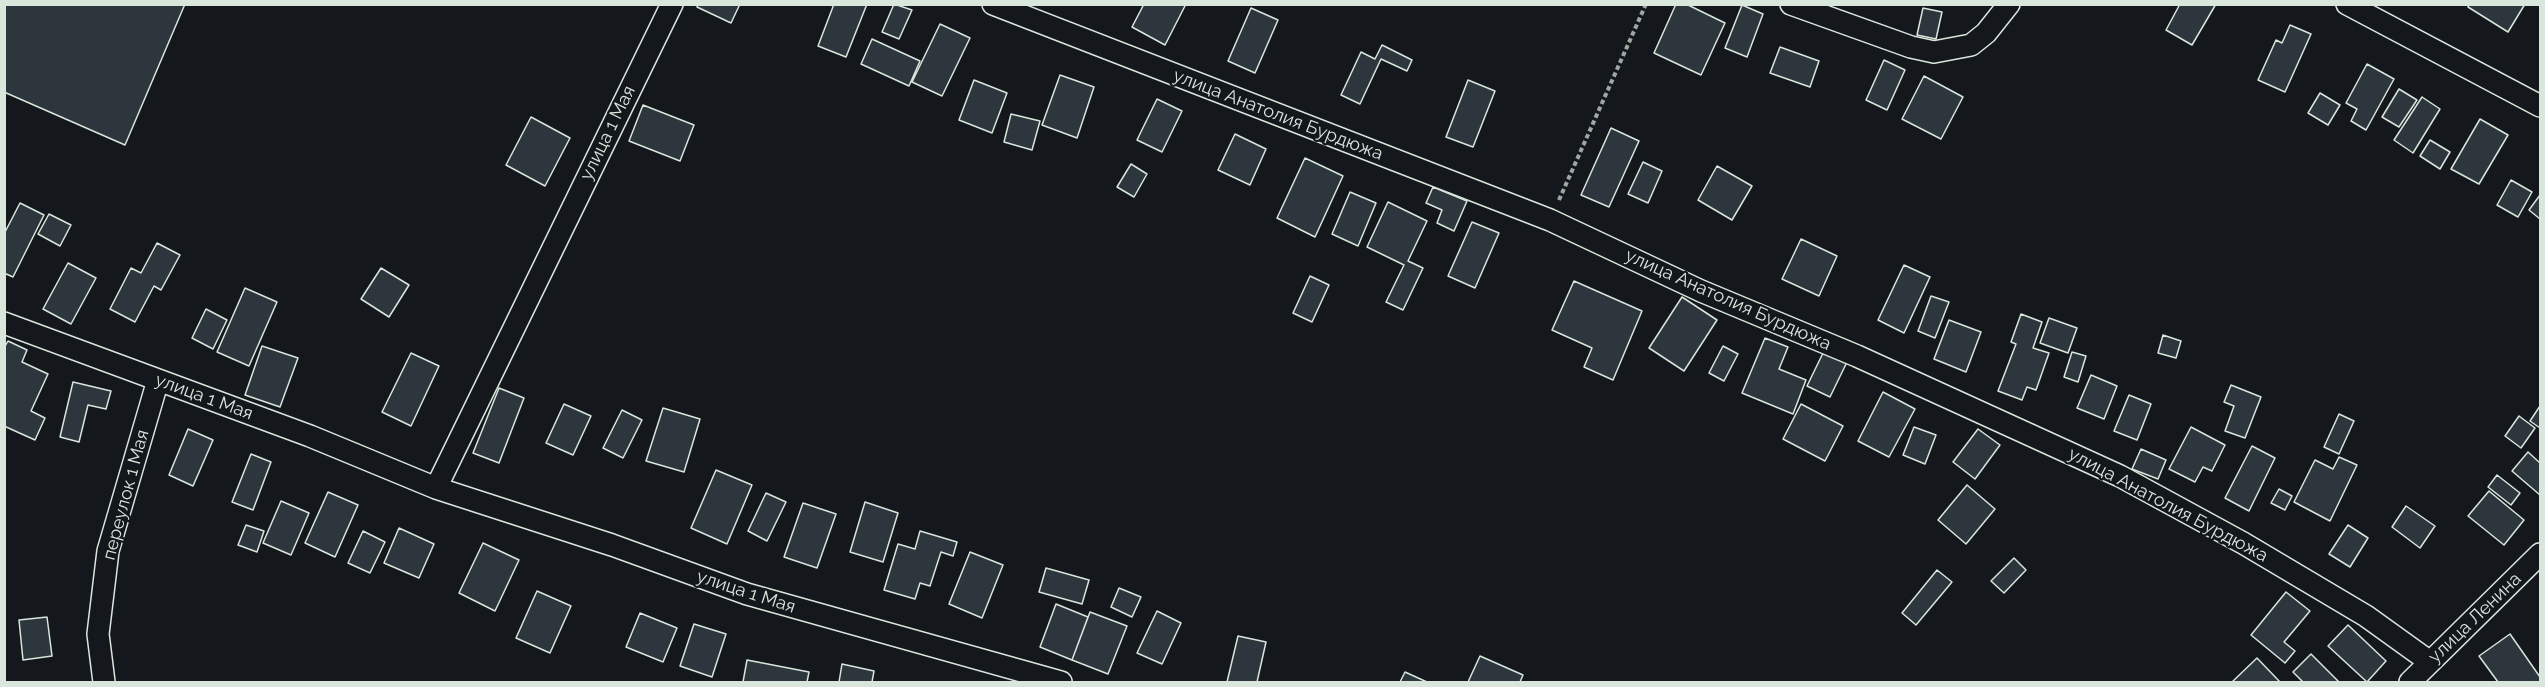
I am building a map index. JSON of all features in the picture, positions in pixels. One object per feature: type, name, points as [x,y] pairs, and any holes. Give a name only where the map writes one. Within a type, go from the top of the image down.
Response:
[{"type":"street","name":"улица 1 Мая","points":[[436,488],[672,4]]},
{"type":"street","name":"улица Анатолия Бурдюжа","points":[[993,4],[1550,220],[1701,291],[1857,356],[2120,476],[2243,543],[2346,604],[2430,662]]},
{"type":"street","points":[[1791,4],[1911,47],[1934,52],[1971,45],[1986,33],[2009,4]]},
{"type":"street","points":[[2347,4],[2541,106]]},
{"type":"street","name":"улица 1 Мая","points":[[4,323],[310,436],[436,488],[612,545],[747,594],[1061,682]]},
{"type":"street","name":"переулок 1 Мая","points":[[104,682],[98,634],[108,551],[158,380]]},
{"type":"street","name":"улица Ленина","points":[[2410,682],[2541,554]]},
{"type":"path","points":[[1550,220],[1646,4]]},
{"type":"building","points":[[4,4],[185,4],[125,145],[4,92]]},
{"type":"building","points":[[698,4],[740,4],[731,23],[697,7]]},
{"type":"building","points":[[834,4],[867,4],[846,57],[818,46]]},
{"type":"building","points":[[894,4],[912,10],[899,39],[882,32]]},
{"type":"building","points":[[1144,4],[1186,4],[1165,45],[1132,27]]},
{"type":"building","points":[[1676,4],[1686,4],[1725,23],[1701,75],[1654,53]]},
{"type":"building","points":[[2180,4],[2216,4],[2192,45],[2166,30]]},
{"type":"building","points":[[2469,4],[2525,4],[2508,32],[2468,7]]},
{"type":"building","points":[[1742,5],[1763,14],[1747,57],[1725,48]]},
{"type":"building","points":[[1251,8],[1278,20],[1255,73],[1228,61]]},
{"type":"building","points":[[1923,8],[1942,12],[1936,39],[1917,35]]},
{"type":"building","points":[[940,24],[970,38],[942,96],[912,82]]},
{"type":"building","points":[[2290,25],[2311,34],[2285,92],[2258,80],[2276,40],[2282,43]]},
{"type":"building","points":[[872,39],[920,61],[909,86],[861,64]]},
{"type":"building","points":[[1382,45],[1412,60],[1407,71],[1381,59],[1360,104],[1341,95],[1361,52],[1375,59]]},
{"type":"building","points":[[1780,47],[1819,61],[1810,87],[1770,73]]},
{"type":"building","points":[[1884,60],[1905,70],[1887,110],[1866,100]]},
{"type":"building","points":[[2367,64],[2394,79],[2366,130],[2351,121],[2357,109],[2346,103]]},
{"type":"building","points":[[1060,75],[1094,87],[1077,138],[1042,125]]},
{"type":"building","points":[[1924,76],[1963,97],[1941,139],[1902,119]]},
{"type":"building","points":[[974,80],[1007,93],[992,133],[959,120]]},
{"type":"building","points":[[1468,80],[1495,91],[1473,147],[1446,137]]},
{"type":"building","points":[[2399,89],[2417,100],[2399,127],[2382,117]]},
{"type":"building","points":[[2320,93],[2340,105],[2328,125],[2308,113]]},
{"type":"building","points":[[2422,97],[2440,109],[2413,153],[2394,140]]},
{"type":"building","points":[[1157,99],[1182,111],[1162,152],[1137,140]]},
{"type":"building","points":[[643,105],[694,125],[680,161],[629,141]]},
{"type":"building","points":[[1011,114],[1040,121],[1032,150],[1004,142]]},
{"type":"building","points":[[531,117],[570,138],[545,186],[506,165]]},
{"type":"building","points":[[2480,119],[2508,135],[2479,184],[2451,169]]},
{"type":"building","points":[[1611,128],[1639,141],[1609,207],[1581,195]]},
{"type":"building","points":[[1235,134],[1266,149],[1250,185],[1218,170]]},
{"type":"building","points":[[2430,140],[2450,152],[2440,169],[2420,156]]},
{"type":"building","points":[[1305,158],[1343,176],[1315,237],[1277,218]]},
{"type":"building","points":[[1643,162],[1662,171],[1648,203],[1628,194]]},
{"type":"building","points":[[1131,164],[1147,174],[1134,197],[1117,187]]},
{"type":"building","points":[[1717,166],[1752,186],[1732,220],[1698,200]]},
{"type":"building","points":[[2511,180],[2532,192],[2518,217],[2497,205]]},
{"type":"building","points":[[1433,187],[1467,201],[1454,231],[1437,223],[1442,210],[1426,203]]},
{"type":"building","points":[[1350,192],[1376,203],[1358,246],[1332,234]]},
{"type":"building","points":[[2540,195],[2540,219],[2529,210]]},
{"type":"building","points":[[1388,202],[1427,221],[1408,261],[1423,268],[1403,310],[1386,302],[1404,265],[1367,247]]},
{"type":"building","points":[[20,203],[44,215],[13,277],[4,273],[4,234]]},
{"type":"building","points":[[49,214],[71,225],[60,246],[38,234]]},
{"type":"building","points":[[1472,222],[1499,233],[1475,288],[1448,276]]},
{"type":"building","points":[[1801,239],[1837,256],[1819,296],[1782,279]]},
{"type":"building","points":[[157,243],[180,255],[161,290],[154,286],[135,322],[110,309],[131,268],[141,273]]},
{"type":"building","points":[[68,263],[96,278],[71,324],[43,309]]},
{"type":"building","points":[[1904,265],[1930,277],[1904,333],[1878,320]]},
{"type":"building","points":[[381,268],[409,285],[389,317],[361,299]]},
{"type":"building","points":[[1310,276],[1329,285],[1312,322],[1293,313]]},
{"type":"building","points":[[1574,281],[1642,311],[1613,380],[1584,367],[1592,348],[1552,330]]},
{"type":"building","points":[[245,288],[277,302],[249,366],[217,352]]},
{"type":"building","points":[[1931,296],[1949,302],[1935,338],[1918,331]]},
{"type":"building","points":[[1682,297],[1717,320],[1684,371],[1649,348]]},
{"type":"building","points":[[206,309],[227,320],[213,349],[192,338]]},
{"type":"building","points":[[2021,314],[2042,322],[2033,348],[2049,353],[2036,390],[2027,387],[2022,400],[1998,391],[2016,344],[2011,342]]},
{"type":"building","points":[[2049,318],[2077,328],[2068,353],[2040,343]]},
{"type":"building","points":[[1949,320],[1981,332],[1966,372],[1934,359]]},
{"type":"building","points":[[2163,335],[2181,341],[2176,358],[2158,353]]},
{"type":"building","points":[[1765,338],[1788,347],[1779,369],[1806,380],[1793,414],[1742,393]]},
{"type":"building","points":[[8,341],[27,350],[22,362],[48,374],[31,411],[45,418],[35,440],[4,426],[4,348]]},
{"type":"building","points":[[262,346],[298,358],[280,407],[245,395]]},
{"type":"building","points":[[1723,346],[1738,354],[1724,381],[1709,373]]},
{"type":"building","points":[[1824,351],[1847,362],[1830,397],[1807,386]]},
{"type":"building","points":[[2072,352],[2086,356],[2078,382],[2064,377]]},
{"type":"building","points":[[411,353],[439,366],[411,426],[382,412]]},
{"type":"building","points":[[2091,375],[2117,386],[2104,419],[2077,408]]},
{"type":"building","points":[[73,382],[111,391],[106,409],[88,405],[79,442],[60,437]]},
{"type":"building","points":[[2231,385],[2261,397],[2245,438],[2225,431],[2234,406],[2224,402]]},
{"type":"building","points":[[499,388],[524,398],[499,463],[473,453]]},
{"type":"building","points":[[1883,392],[1915,409],[1889,457],[1858,441]]},
{"type":"building","points":[[2129,395],[2151,404],[2137,440],[2114,431]]},
{"type":"building","points":[[564,404],[591,416],[573,455],[546,443]]},
{"type":"building","points":[[1801,404],[1843,426],[1825,461],[1783,439]]},
{"type":"building","points":[[2540,406],[2540,428],[2530,421]]},
{"type":"building","points":[[663,408],[700,419],[684,472],[646,461]]},
{"type":"building","points":[[622,410],[642,420],[623,458],[603,448]]},
{"type":"building","points":[[2339,414],[2354,421],[2339,454],[2324,447]]},
{"type":"building","points":[[2519,416],[2535,428],[2521,448],[2505,436]]},
{"type":"building","points":[[1914,427],[1936,435],[1925,464],[1903,455]]},
{"type":"building","points":[[2191,427],[2225,445],[2212,471],[2203,467],[2195,482],[2169,469]]},
{"type":"building","points":[[188,429],[213,440],[193,486],[169,475]]},
{"type":"building","points":[[1978,429],[2000,445],[1975,479],[1953,462]]},
{"type":"building","points":[[2252,446],[2275,458],[2249,511],[2225,498]]},
{"type":"building","points":[[2141,449],[2166,460],[2158,479],[2132,469]]},
{"type":"building","points":[[2528,452],[2540,463],[2540,495],[2512,471]]},
{"type":"building","points":[[251,454],[271,462],[253,510],[232,502]]},
{"type":"building","points":[[2339,457],[2357,465],[2330,521],[2294,502],[2315,460],[2333,469]]},
{"type":"building","points":[[716,470],[752,485],[727,544],[691,528]]},
{"type":"building","points":[[2497,475],[2520,493],[2511,505],[2488,487]]},
{"type":"building","points":[[1967,485],[1995,509],[1966,544],[1938,520]]},
{"type":"building","points":[[2279,489],[2292,496],[2285,510],[2271,503]]},
{"type":"building","points":[[2489,491],[2524,520],[2504,545],[2468,516]]},
{"type":"building","points":[[328,492],[358,505],[335,557],[305,543]]},
{"type":"building","points":[[766,493],[786,502],[767,541],[748,531]]},
{"type":"building","points":[[281,501],[309,513],[291,555],[263,543]]},
{"type":"building","points":[[865,502],[898,513],[883,562],[850,552]]},
{"type":"building","points":[[803,503],[836,514],[817,568],[784,557]]},
{"type":"building","points":[[2406,506],[2435,526],[2420,548],[2392,527]]},
{"type":"building","points":[[246,525],[264,531],[257,552],[238,545]]},
{"type":"building","points":[[2348,525],[2368,538],[2350,567],[2329,554]]},
{"type":"building","points":[[399,528],[434,544],[419,578],[384,563]]},
{"type":"building","points":[[363,531],[385,542],[370,573],[348,563]]},
{"type":"building","points":[[920,531],[957,542],[953,556],[941,552],[930,586],[920,583],[915,599],[884,590],[898,544],[915,549]]},
{"type":"building","points":[[483,543],[519,560],[495,611],[459,593]]},
{"type":"building","points":[[970,552],[1003,565],[982,618],[949,604]]},
{"type":"building","points":[[2014,558],[2026,570],[2004,593],[1991,581]]},
{"type":"building","points":[[1046,568],[1089,580],[1082,604],[1039,592]]},
{"type":"building","points":[[1937,570],[1952,582],[1916,625],[1902,613]]},
{"type":"building","points":[[1119,588],[1141,597],[1132,617],[1111,607]]},
{"type":"building","points":[[537,591],[571,606],[550,653],[516,638]]},
{"type":"building","points":[[2286,592],[2310,611],[2284,642],[2295,651],[2285,663],[2251,635]]},
{"type":"building","points":[[1056,604],[1088,617],[1072,660],[1040,647]]},
{"type":"building","points":[[1157,611],[1181,623],[1162,664],[1137,653]]},
{"type":"building","points":[[1090,612],[1127,626],[1108,674],[1072,660]]},
{"type":"building","points":[[640,613],[677,628],[663,662],[626,647]]},
{"type":"building","points":[[47,617],[52,656],[23,660],[19,620]]},
{"type":"building","points":[[694,624],[726,634],[712,677],[680,666]]},
{"type":"building","points":[[2348,625],[2386,661],[2367,682],[2328,646]]},
{"type":"building","points":[[2510,634],[2540,677],[2540,682],[2498,682],[2479,656]]},
{"type":"building","points":[[1238,636],[1266,642],[1257,682],[1227,682]]},
{"type":"building","points":[[2311,654],[2339,682],[2303,682],[2293,672]]},
{"type":"building","points":[[1480,656],[1523,675],[1520,682],[1468,682]]},
{"type":"building","points":[[2257,658],[2280,682],[2232,682]]},
{"type":"building","points":[[747,660],[809,672],[807,682],[743,682]]},
{"type":"building","points":[[842,664],[874,671],[872,682],[839,682]]},
{"type":"building","points":[[1405,672],[1427,682],[1400,682]]}]
